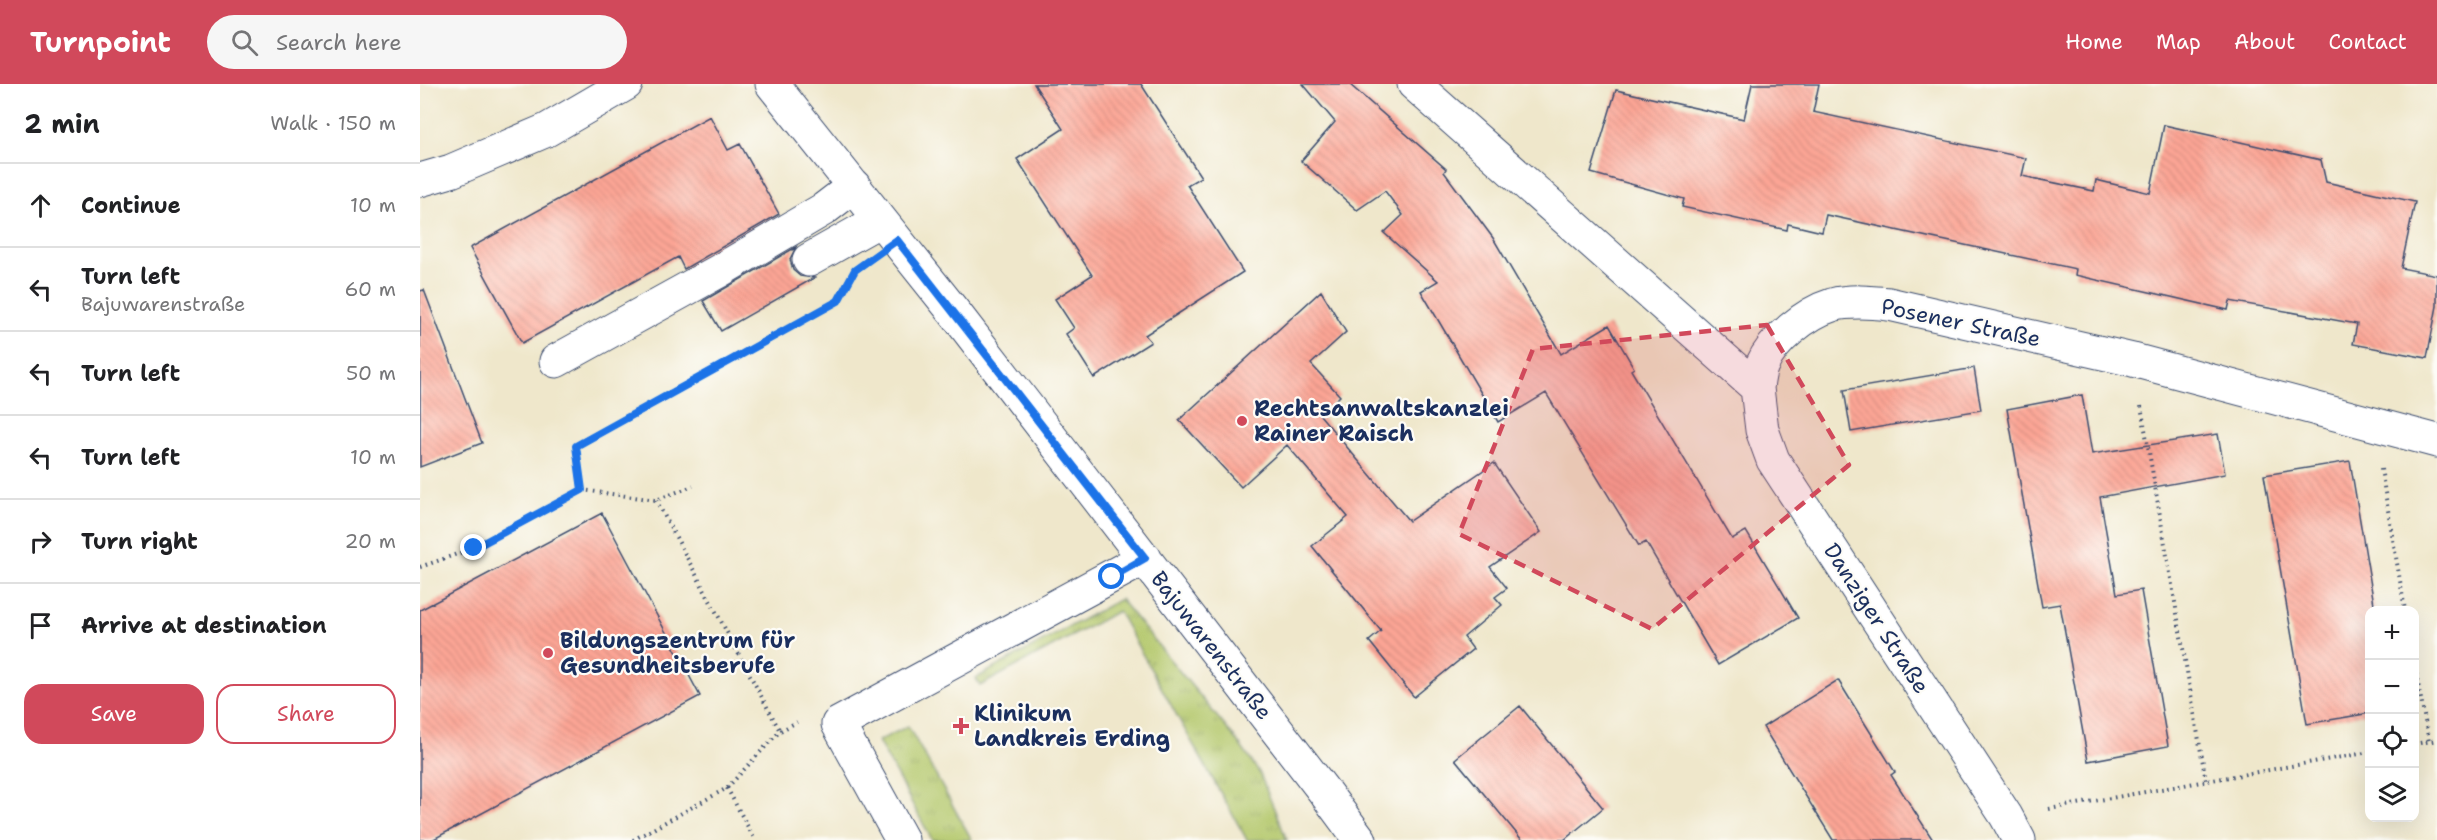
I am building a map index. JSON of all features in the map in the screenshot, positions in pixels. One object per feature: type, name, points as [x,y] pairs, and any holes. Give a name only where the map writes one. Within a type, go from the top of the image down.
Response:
[{"type":"street","points":[[420,180],[451,171],[547,130],[626,84]]},
{"type":"street","name":"Bajuwarenstraße","points":[[772,84],[1145,558],[1360,840]]},
{"type":"street","points":[[1414,84],[1757,388]]},
{"type":"street","points":[[556,361],[767,243],[824,209],[854,186]]},
{"type":"street","points":[[809,260],[880,220]]},
{"type":"street","name":"Posener Straße","points":[[1757,388],[1762,365],[1777,342],[1796,323],[1832,305],[1866,302],[1888,304],[2133,360],[2437,441]]},
{"type":"street","name":"Danziger Straße","points":[[1757,388],[1762,430],[1773,460],[2013,828]]},
{"type":"street","points":[[902,840],[838,724],[1145,558]]},
{"type":"path","points":[[582,490],[576,446],[838,301],[844,290]]},
{"type":"path","points":[[2133,360],[2206,781]]},
{"type":"path","points":[[2373,425],[2404,606]]},
{"type":"path","points":[[420,567],[474,548],[582,490],[656,500],[693,486]]},
{"type":"path","points":[[656,500],[780,731]]},
{"type":"path","points":[[2419,687],[2428,742]]},
{"type":"path","points":[[2419,743],[2437,740]]},
{"type":"path","points":[[2013,828],[2206,781],[2365,753]]},
{"type":"path","points":[[727,788],[754,840]]},
{"type":"highlighted area","points":[[1767,325],[1849,465],[1652,629],[1459,534],[1533,349]]},
{"type":"green space","points":[[1120,599],[1238,742],[1259,772],[1287,840],[1247,840],[1118,611],[980,686],[976,678]]},
{"type":"green space","points":[[908,726],[972,840],[932,840],[878,741]]},
{"type":"building","points":[[1034,84],[1141,84],[1201,177],[1187,185],[1243,272],[1145,335],[1151,342],[1094,378],[1066,334],[1074,328],[1055,299],[1092,275],[1017,159],[1063,129]]},
{"type":"building","points":[[1303,84],[1349,84],[1446,169],[1444,172],[1493,238],[1561,354],[1609,325],[1634,368],[1631,370],[1732,539],[1746,531],[1798,618],[1718,665],[1646,542],[1639,546],[1546,393],[1498,422],[1421,291],[1438,281],[1384,233],[1403,215],[1385,191],[1357,210],[1301,161],[1335,122]]},
{"type":"building","points":[[1752,84],[1819,84],[1813,112],[2026,158],[2022,176],[2094,191],[2096,180],[2150,193],[2164,125],[2321,160],[2326,182],[2415,202],[2401,268],[2437,275],[2437,306],[2427,358],[2353,344],[2357,324],[2230,301],[2228,310],[2075,275],[2076,269],[1826,215],[1822,232],[1788,224],[1787,230],[1682,207],[1684,199],[1591,173],[1616,90],[1744,119]]},
{"type":"building","points":[[710,116],[728,150],[740,144],[779,214],[684,269],[678,257],[522,343],[470,248]]},
{"type":"building","points":[[796,247],[790,259],[793,270],[800,276],[814,278],[721,331],[703,301]]},
{"type":"building","points":[[424,290],[482,443],[420,467],[420,291]]},
{"type":"building","points":[[1321,291],[1346,332],[1311,364],[1340,396],[1320,415],[1409,521],[1494,463],[1541,532],[1490,567],[1507,588],[1495,597],[1502,605],[1464,637],[1473,649],[1414,697],[1369,641],[1381,631],[1312,546],[1348,517],[1287,445],[1241,487],[1179,420]]},
{"type":"building","points":[[1974,368],[1981,410],[1851,432],[1844,390]]},
{"type":"building","points":[[2082,395],[2092,454],[2218,434],[2225,474],[2100,497],[2117,594],[2141,590],[2168,746],[2088,761],[2060,604],[2042,607],[2007,409]]},
{"type":"building","points":[[2350,461],[2374,606],[2365,606],[2365,714],[2307,724],[2264,475]]},
{"type":"building","name":"Bildungszentrum für Gesundheitsberufe","points":[[602,513],[700,696],[432,840],[420,840],[420,610]]},
{"type":"building","points":[[1838,680],[1895,772],[1891,775],[1933,840],[1833,840],[1763,727]]},
{"type":"building","points":[[1520,706],[1603,808],[1564,840],[1522,840],[1455,759]]},
{"type":"place","name":"Rechtsanwaltskanzlei Rainer Raisch","points":[[1242,421]]},
{"type":"place","name":"Bildungszentrum für Gesundheitsberufe","points":[[548,653]]},
{"type":"place","name":"Klinikum Landkreis Erding","points":[[961,726]]},
{"type":"route","points":[[474,548],[582,490],[576,446],[838,301],[855,270],[897,240],[1145,558],[1112,577]]}]
